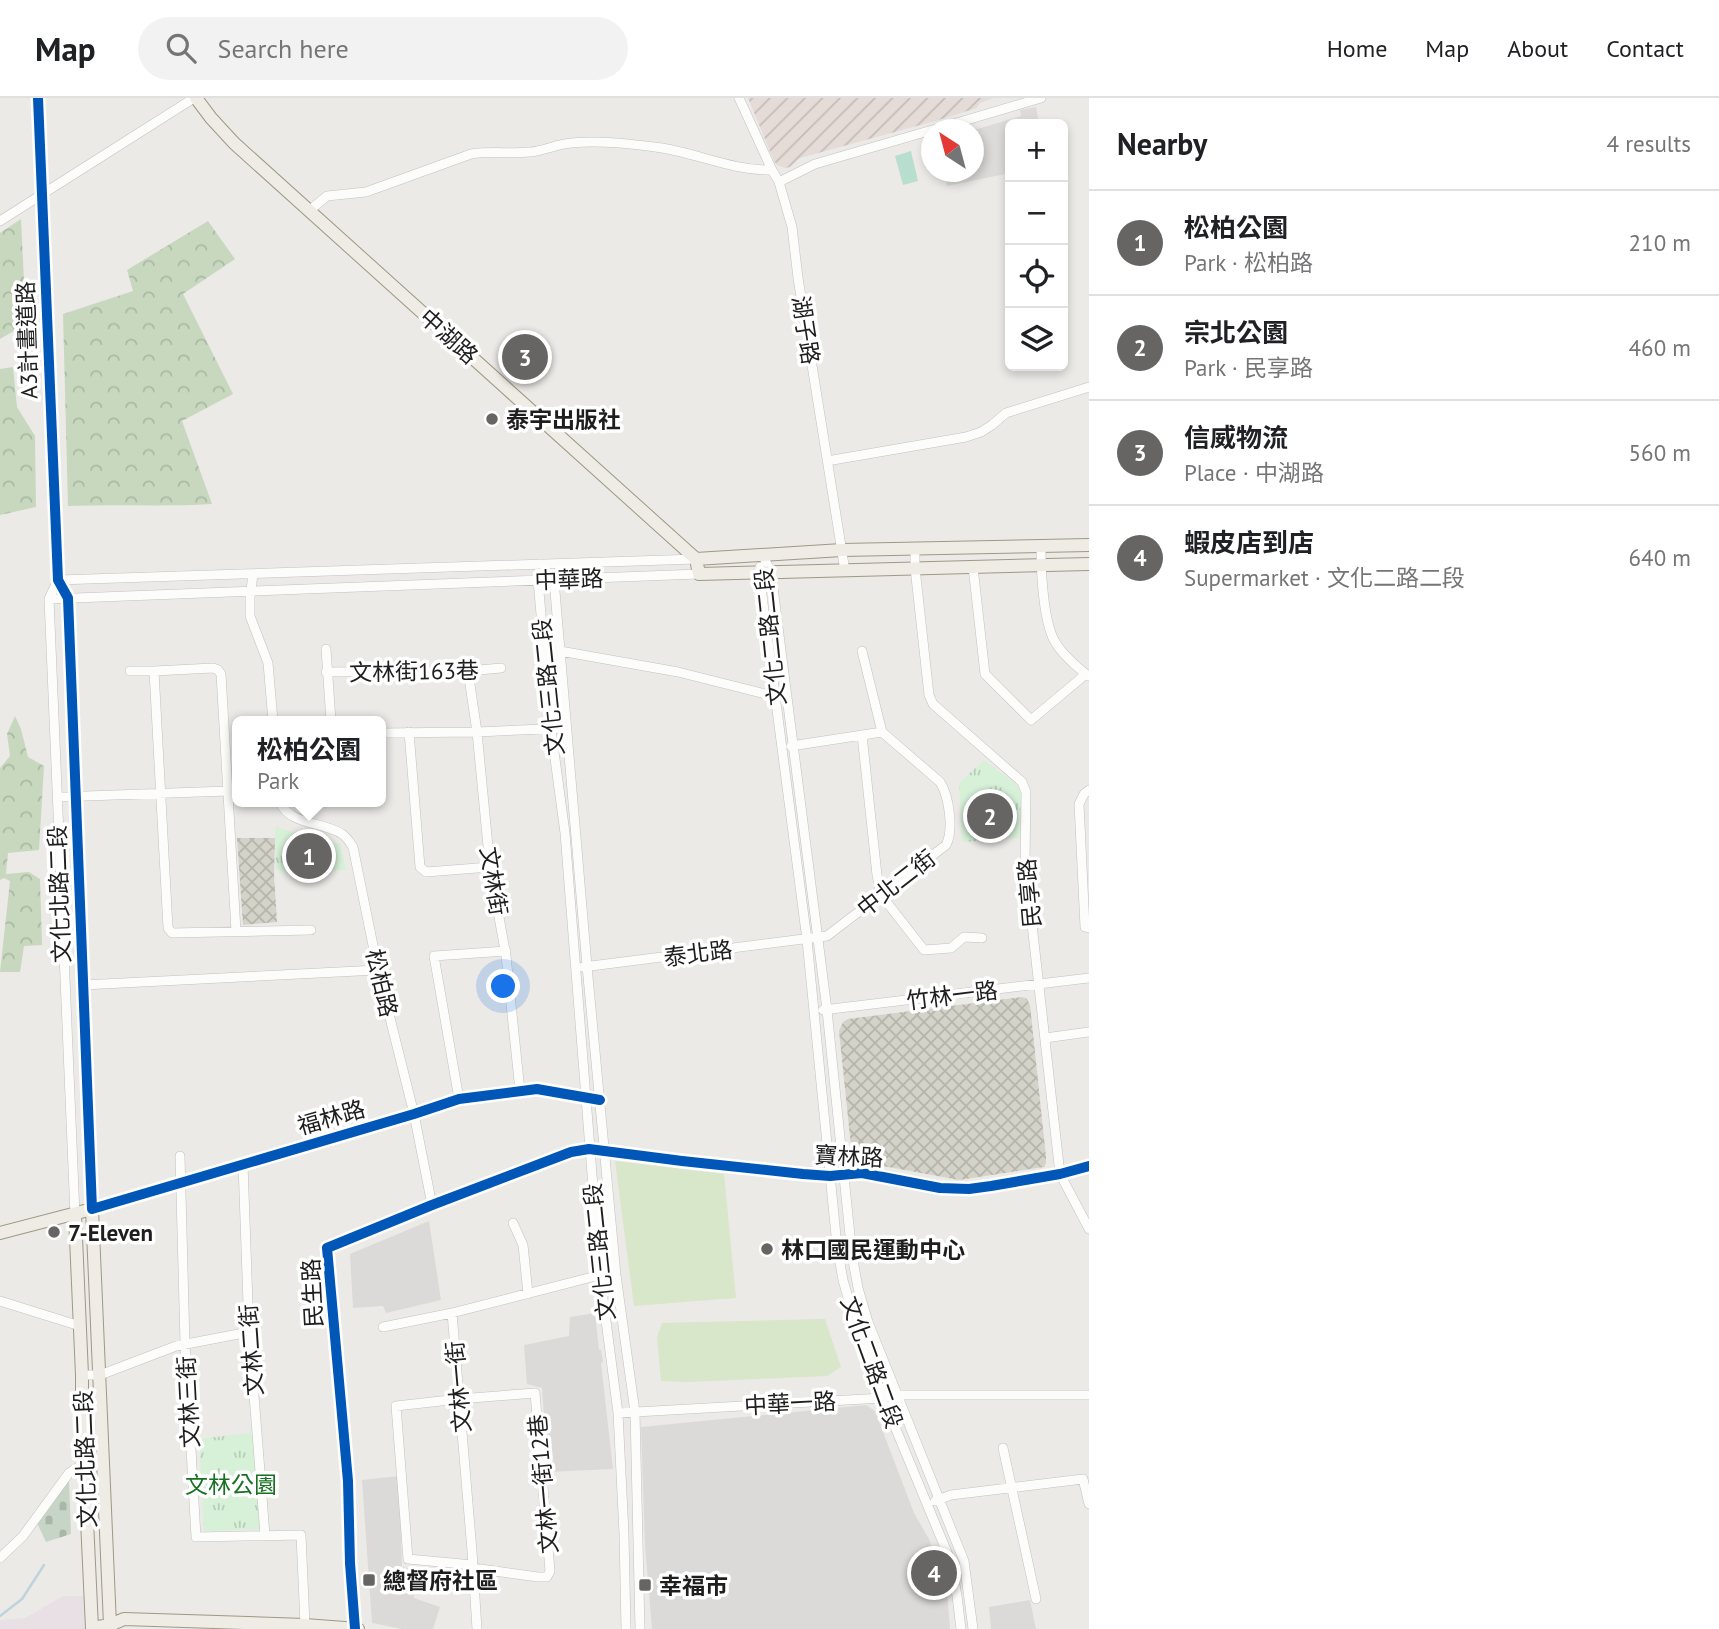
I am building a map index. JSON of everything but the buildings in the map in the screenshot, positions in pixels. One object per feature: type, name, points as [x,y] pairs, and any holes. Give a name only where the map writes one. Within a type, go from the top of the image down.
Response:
[{"type":"main road","name":"中湖路","points":[[195,98],[234,143],[696,559]]},
{"type":"main road","name":"中華路","points":[[696,559],[842,550],[1089,545]]},
{"type":"main road","points":[[696,559],[699,574]]},
{"type":"main road","name":"中華路","points":[[699,574],[1089,564]]},
{"type":"main road","points":[[0,1233],[92,1209]]},
{"type":"main road","name":"文化北路二段","points":[[92,1209],[114,1628]]},
{"type":"main road","name":"文化北路二段","points":[[75,1215],[91,1629]]},
{"type":"main road","points":[[91,1629],[114,1628],[124,1619],[356,1629]]},
{"type":"street","name":"A3計畫道路","points":[[38,98],[58,580]]},
{"type":"street","points":[[0,220],[195,98]]},
{"type":"street","name":"湖子路","points":[[739,98],[779,182],[792,227],[845,571]]},
{"type":"street","points":[[969,119],[1041,98]]},
{"type":"street","points":[[779,182],[815,164],[921,133]]},
{"type":"street","points":[[310,210],[327,196],[366,192],[471,154],[488,151],[534,152],[572,143],[629,144],[666,149],[744,168],[772,170]]},
{"type":"street","points":[[827,461],[965,438],[981,432],[1006,413],[1089,387]]},
{"type":"street","points":[[973,567],[985,674],[1031,720],[1088,676],[1055,644],[1045,606],[1041,547]]},
{"type":"street","name":"民享路","points":[[915,550],[929,695],[933,704],[1022,782],[1026,792],[1025,862],[1060,1174],[1089,1229]]},
{"type":"street","name":"文化二路二段","points":[[762,554],[794,745],[819,939],[843,1175],[858,1288],[896,1395],[964,1561],[973,1629]]},
{"type":"street","name":"中華路","points":[[58,580],[696,559]]},
{"type":"street","points":[[540,564],[554,580]]},
{"type":"street","name":"文化三路二段","points":[[540,564],[538,580],[551,729],[600,1100],[616,1275],[635,1412],[640,1629]]},
{"type":"street","name":"文化二路二段","points":[[765,572],[776,698],[807,940],[837,1246],[843,1280],[883,1398],[951,1562],[961,1629]]},
{"type":"street","points":[[253,574],[250,616],[268,663],[273,716]]},
{"type":"street","name":"中華路","points":[[49,598],[699,574]]},
{"type":"street","name":"文化北路二段","points":[[58,580],[68,598],[92,1209]]},
{"type":"street","name":"文化北路二段","points":[[58,580],[49,598],[75,1215]]},
{"type":"street","name":"文化三路二段","points":[[554,580],[582,967],[589,1149],[600,1275],[618,1413],[626,1629]]},
{"type":"street","points":[[326,649],[330,716]]},
{"type":"street","points":[[560,650],[678,672],[776,698]]},
{"type":"street","points":[[783,747],[882,732],[862,651]]},
{"type":"street","points":[[130,671],[213,668],[221,674],[236,931]]},
{"type":"street","name":"文林街163巷","points":[[326,672],[468,671],[500,668]]},
{"type":"street","points":[[153,671],[167,928],[172,933],[311,930]]},
{"type":"street","name":"文林街","points":[[468,671],[477,732],[490,867],[506,951],[520,1091]]},
{"type":"street","points":[[386,733],[566,728]]},
{"type":"street","points":[[408,732],[420,867],[426,872],[490,867]]},
{"type":"street","name":"中北二街","points":[[819,939],[827,936],[946,845],[950,837],[944,790],[940,782],[882,732]]},
{"type":"street","points":[[862,734],[881,895],[924,950],[951,948],[964,937],[982,938]]},
{"type":"street","points":[[1089,790],[1079,804],[1085,851],[1085,927],[1089,928]]},
{"type":"street","points":[[58,797],[228,791]]},
{"type":"street","name":"松柏路","points":[[282,807],[289,815],[342,834],[353,847],[432,1205]]},
{"type":"street","name":"泰北路","points":[[582,967],[819,939]]},
{"type":"street","points":[[459,1099],[434,956],[506,951]]},
{"type":"street","points":[[83,985],[378,970]]},
{"type":"street","name":"竹林一路","points":[[814,1011],[1089,978]]},
{"type":"street","points":[[1045,1038],[1089,1032]]},
{"type":"street","name":"福林路","points":[[92,1209],[459,1099],[537,1089],[600,1100]]},
{"type":"street","name":"民生路","points":[[356,1629],[350,1563],[348,1481],[327,1248],[571,1152],[589,1149],[605,1152]]},
{"type":"street","name":"寶林路","points":[[605,1152],[779,1172],[830,1176],[862,1173],[940,1188],[969,1189],[1060,1174],[1089,1166]]},
{"type":"street","name":"文林三街","points":[[180,1156],[185,1344],[196,1537],[301,1535],[304,1625]]},
{"type":"street","name":"文林二街","points":[[243,1164],[249,1332],[265,1535]]},
{"type":"street","points":[[513,1223],[523,1245],[528,1294]]},
{"type":"street","name":"文林一街","points":[[477,1629],[452,1313],[600,1275],[616,1275]]},
{"type":"street","points":[[0,1301],[80,1326]]},
{"type":"street","points":[[383,1327],[452,1313]]},
{"type":"street","points":[[82,1375],[100,1375],[176,1346],[249,1332]]},
{"type":"street","name":"文林一街12巷","points":[[459,1399],[535,1393],[550,1571],[547,1577],[538,1577],[473,1567]]},
{"type":"street","name":"中華一路","points":[[618,1413],[883,1398],[896,1395],[1089,1395]]},
{"type":"street","points":[[459,1399],[396,1406],[408,1559],[473,1567]]},
{"type":"street","points":[[1003,1448],[1036,1599]]},
{"type":"street","points":[[0,1558],[23,1536],[69,1474],[85,1463]]},
{"type":"street","points":[[928,1504],[951,1495],[1083,1479],[1089,1504]]},
{"type":"shaded area","points":[[748,98],[994,98],[980,103],[977,108],[941,119],[921,119],[921,125],[800,158],[790,167],[777,165]]},
{"type":"shaded area","points":[[1036,107],[1038,119],[1011,119],[1021,116],[1020,110]]},
{"type":"shaded area","points":[[1005,121],[1005,174],[984,178],[984,127]]},
{"type":"shaded area","points":[[946,182],[966,182],[947,186]]},
{"type":"shaded area","points":[[237,838],[275,838],[277,922],[243,925]]},
{"type":"shaded area","points":[[1022,997],[1027,999],[1030,1005],[1046,1157],[1044,1167],[959,1180],[856,1161],[852,1156],[839,1031],[843,1022],[848,1019]]},
{"type":"shaded area","points":[[429,1221],[441,1300],[386,1313],[383,1306],[353,1308],[350,1254]]},
{"type":"shaded area","points":[[595,1313],[603,1362],[613,1469],[548,1472],[542,1388],[527,1384],[524,1345],[569,1336],[570,1317]]},
{"type":"shaded area","points":[[866,1405],[875,1411],[914,1513],[929,1539],[947,1591],[950,1629],[652,1629],[645,1546],[641,1427]]},
{"type":"shaded area","name":"總督府社區","points":[[399,1476],[402,1567],[415,1570],[414,1598],[440,1607],[433,1629],[402,1629],[372,1623],[362,1480]]},
{"type":"shaded area","points":[[63,1596],[93,1596],[94,1629],[0,1629],[0,1620],[25,1618]]},
{"type":"shaded area","points":[[1030,1600],[1036,1629],[991,1629],[989,1607]]},
{"type":"green space","points":[[911,151],[918,181],[903,185],[895,156]]},
{"type":"green space","points":[[21,219],[26,324],[0,339],[0,233]]},
{"type":"green space","points":[[208,221],[235,259],[183,294],[233,394],[182,421],[212,504],[68,506],[63,314],[133,291],[127,270]]},
{"type":"green space","points":[[13,367],[17,407],[35,436],[36,507],[0,515],[0,369]]},
{"type":"green space","points":[[15,716],[28,757],[44,766],[39,850],[8,853],[6,874],[29,872],[40,879],[42,945],[24,946],[20,972],[0,972],[10,881],[4,878],[0,880],[0,768],[10,756],[7,734]]},
{"type":"green space","points":[[984,760],[1017,785],[1021,794],[1019,838],[962,842],[959,783]]},
{"type":"green space","points":[[275,827],[340,844],[346,870],[291,875],[276,869]]},
{"type":"green space","points":[[615,1161],[724,1174],[736,1298],[634,1306]]},
{"type":"green space","points":[[825,1319],[841,1367],[827,1376],[661,1381],[657,1337],[662,1323]]},
{"type":"green space","name":"文林公園","points":[[257,1432],[263,1529],[204,1531],[199,1439]]},
{"type":"green space","points":[[69,1480],[71,1534],[46,1542],[38,1525],[38,1516]]},
{"type":"waterway","points":[[0,1616],[22,1599],[44,1565]]},
{"type":"cycle path","points":[[38,98],[58,580],[68,598],[92,1209],[459,1099],[537,1089],[600,1100]]},
{"type":"cycle path","points":[[355,1629],[348,1481],[327,1248],[571,1152],[589,1149],[803,1174],[830,1176],[862,1173],[940,1188],[969,1189],[1060,1174],[1089,1166]]},
{"type":"place","name":"信威物流","points":[[525,357]]},
{"type":"place","name":"泰宇出版社","points":[[492,419]]},
{"type":"place","name":"宗北公園","points":[[990,816]]},
{"type":"place","name":"松柏公園","points":[[309,856]]},
{"type":"place","name":"7-Eleven","points":[[54,1232]]},
{"type":"place","name":"林口國民運動中心","points":[[767,1249]]},
{"type":"place","name":"蝦皮店到店","points":[[934,1573]]},
{"type":"place","name":"總督府社區","points":[[369,1580]]},
{"type":"place","name":"幸福市","points":[[645,1585]]}]
